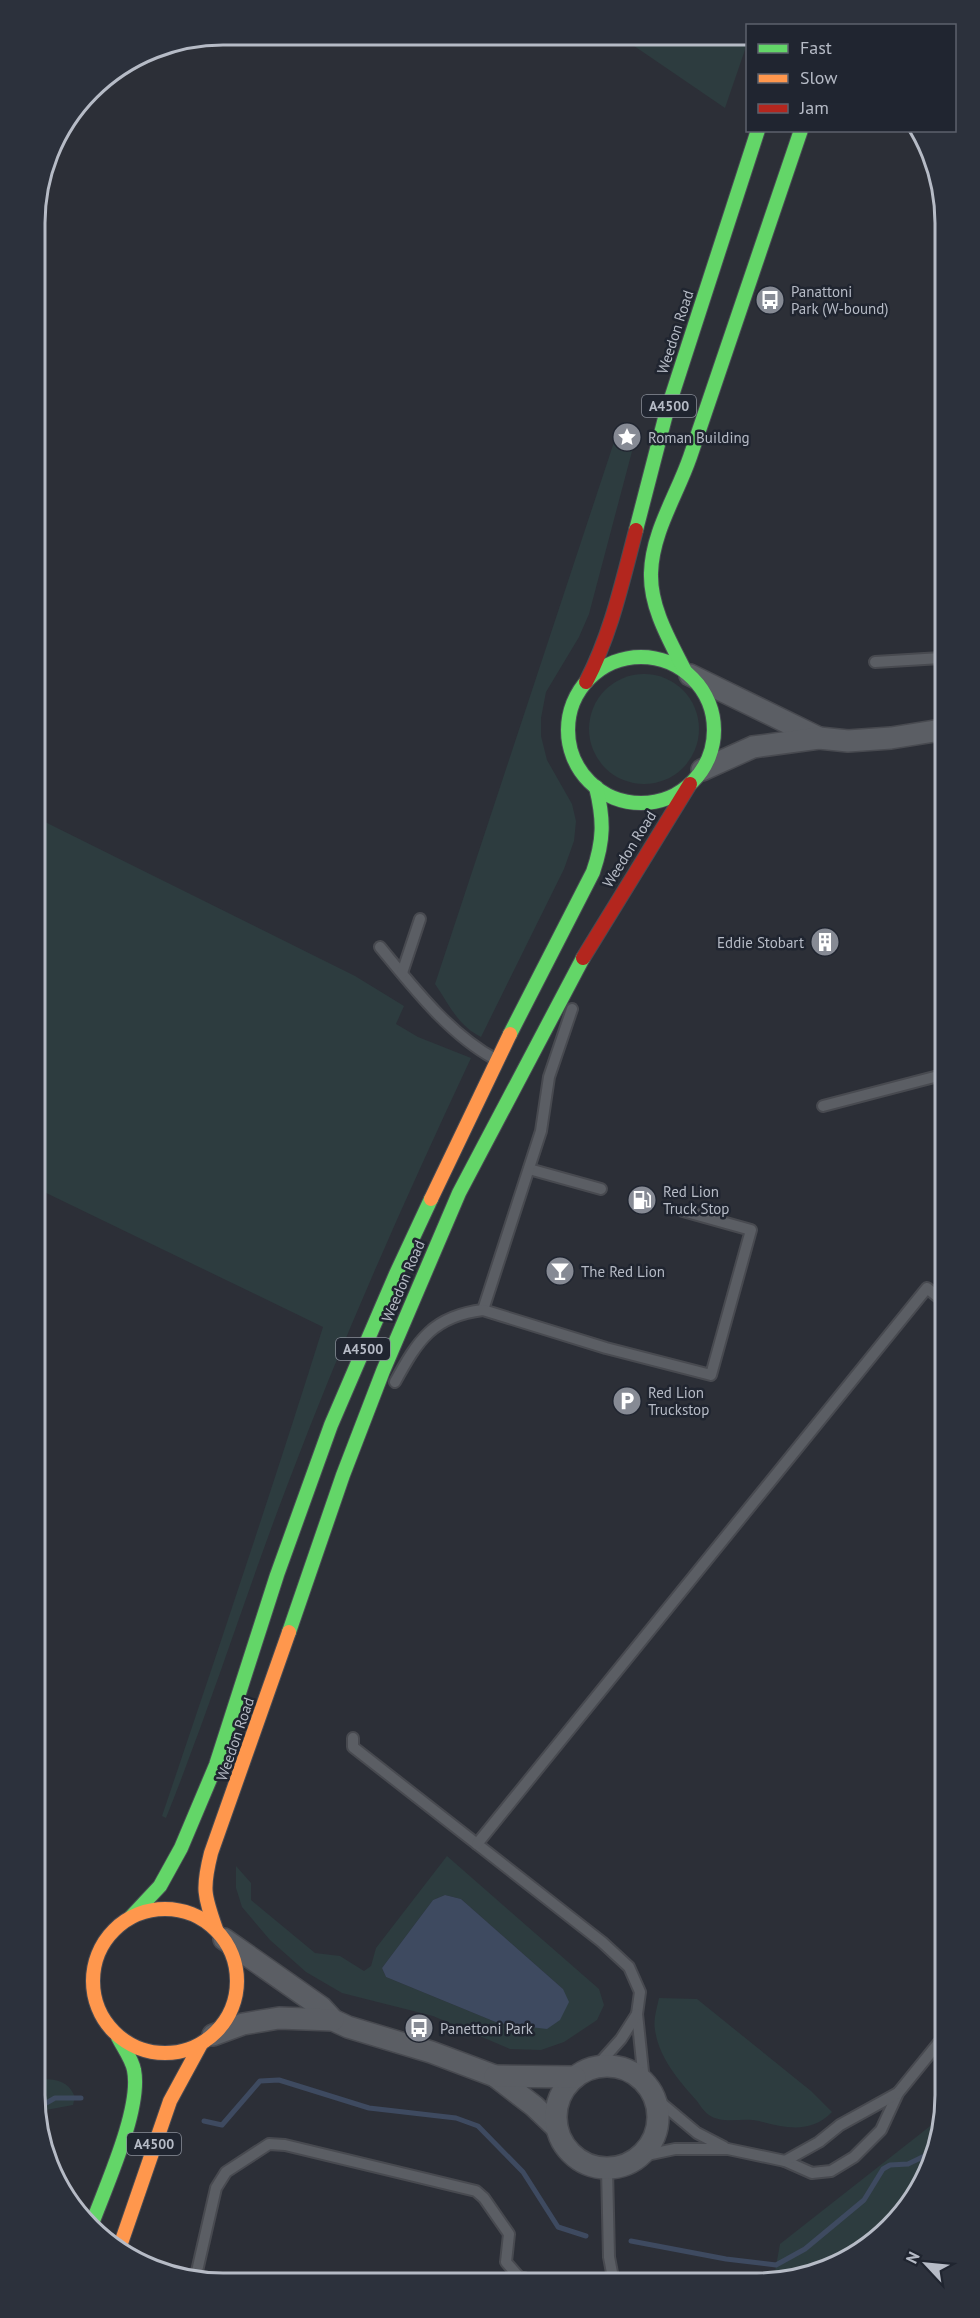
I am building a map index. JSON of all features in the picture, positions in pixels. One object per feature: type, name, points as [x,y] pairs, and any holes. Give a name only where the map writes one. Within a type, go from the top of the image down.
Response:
[{"type":"highway","name":"Weedon Road","points":[[586,682],[611,626],[666,414],[757,132]]},
{"type":"highway","name":"A4500","points":[[688,673],[657,658],[631,657],[607,666],[586,682],[573,706],[568,733],[579,767],[596,787],[619,800],[645,803],[670,797],[696,777],[708,761],[714,741],[714,720],[705,693],[688,673],[667,634],[652,588],[651,571],[657,543],[685,471],[800,132]]},
{"type":"highway","name":"Weedon Road","points":[[220,1934],[206,1901],[204,1881],[211,1853],[245,1762],[343,1475],[382,1371],[459,1193],[568,986],[620,895],[696,777]]},
{"type":"highway","name":"Weedon Road","points":[[131,1917],[160,1886],[181,1848],[216,1765],[277,1575],[331,1425],[396,1274],[497,1060],[602,848],[603,816],[596,787]]},
{"type":"highway","points":[[160,1908],[176,1909],[190,1913],[220,1934],[233,1958],[237,1979],[235,2000],[226,2019],[207,2040],[180,2052],[158,2054],[144,2051],[117,2037],[104,2022],[95,2003],[92,1983],[94,1963],[102,1944],[114,1929],[131,1917],[160,1908]]},
{"type":"highway","name":"A4500","points":[[94,2218],[125,2132],[136,2089],[134,2068],[117,2037]]},
{"type":"highway","name":"A4500","points":[[122,2241],[170,2101],[207,2040]]},
{"type":"street","points":[[688,673],[819,738]]},
{"type":"street","points":[[696,777],[753,747],[819,738],[848,741],[891,738],[935,731]]},
{"type":"street","points":[[220,1934],[321,2007],[333,2020],[495,2076],[534,2106],[556,2128]]},
{"type":"street","points":[[207,2040],[243,2024],[279,2018],[333,2020]]},
{"type":"street","points":[[596,2067],[621,2068],[649,2089],[658,2109],[656,2134],[642,2156],[626,2165],[607,2169],[591,2166],[575,2158],[563,2145],[556,2128],[556,2114],[565,2087],[575,2077],[596,2067]]},
{"type":"street","points":[[495,2076],[575,2077]]},
{"type":"lane","points":[[875,662],[935,658]]},
{"type":"lane","points":[[583,984],[620,895]]},
{"type":"lane","points":[[402,973],[420,919]]},
{"type":"lane","points":[[380,947],[426,1003],[481,1052],[497,1060]]},
{"type":"lane","points":[[483,1310],[541,1131],[549,1077],[564,1028],[578,994]]},
{"type":"lane","points":[[823,1106],[935,1077]]},
{"type":"lane","points":[[529,1169],[601,1189]]},
{"type":"lane","points":[[343,1475],[404,1365],[423,1337],[441,1322],[463,1313],[483,1310],[606,1348],[711,1375],[751,1230],[683,1211]]},
{"type":"lane","points":[[477,1844],[927,1288],[935,1294]]},
{"type":"lane","points":[[352,1738],[353,1747],[602,1942],[629,1967],[640,1992],[637,2014],[649,2089],[697,2133],[728,2149]]},
{"type":"lane","points":[[596,2067],[621,2039],[637,2014]]},
{"type":"lane","points":[[642,2156],[675,2149],[728,2149],[784,2161],[812,2173],[831,2171],[854,2157],[881,2130],[898,2093],[935,2047]]},
{"type":"lane","points":[[784,2161],[898,2093]]},
{"type":"lane","points":[[197,2271],[216,2188],[226,2172],[269,2144],[285,2145],[476,2191],[484,2198],[509,2234],[506,2262],[516,2273]]},
{"type":"lane","points":[[607,2169],[609,2257],[612,2273]]},
{"type":"shaded area","points":[[633,45],[746,45],[725,108]]},
{"type":"shaded area","points":[[615,439],[635,440],[589,614],[579,637],[546,692],[541,718],[541,736],[547,760],[572,804],[576,821],[574,841],[564,869],[481,1037],[460,1020],[435,984]]},
{"type":"shaded area","points":[[644,674],[665,678],[683,690],[695,708],[699,729],[695,750],[683,768],[665,780],[644,784],[623,780],[605,768],[593,750],[589,729],[593,708],[605,690],[623,678]]},
{"type":"shaded area","points":[[45,822],[355,976],[404,1006],[396,1024],[418,1037],[471,1058],[398,1217],[308,1431],[166,1818],[162,1816],[323,1327],[45,1192]]},
{"type":"shaded area","points":[[447,1856],[599,1989],[604,2005],[597,2020],[564,2042],[541,2050],[510,2049],[433,2016],[342,1993],[306,1972],[270,1940],[242,1907],[236,1888],[236,1866],[251,1883],[251,1900],[315,1953],[340,1956],[364,1971],[371,1966],[376,1948]],"holes":[[[445,1895],[461,1899],[563,1989],[498,2023],[386,1977],[382,1968],[433,1900]]]},
{"type":"shaded area","points":[[659,1998],[697,1999],[811,2091],[832,2112],[815,2124],[797,2127],[778,2126],[753,2120],[721,2120],[709,2115],[677,2077],[661,2050],[655,2026]]},
{"type":"shaded area","points":[[45,2079],[60,2081],[67,2085],[75,2097],[73,2105],[46,2110]]},
{"type":"shaded area","points":[[933,2124],[926,2152],[917,2174],[891,2212],[874,2229],[856,2243],[825,2259],[803,2267],[775,2271],[780,2244]]},
{"type":"water","points":[[445,1895],[461,1899],[563,1989],[569,2002],[560,2020],[547,2029],[498,2023],[386,1977],[382,1968],[433,1900]]},
{"type":"waterway","points":[[204,2121],[222,2125],[260,2081],[279,2080],[369,2108],[456,2118],[478,2126],[523,2172],[558,2227],[586,2236]]},
{"type":"waterway","points":[[46,2103],[55,2098],[81,2098]]},
{"type":"waterway","points":[[631,2241],[726,2259],[776,2265],[805,2249],[864,2200],[883,2169],[890,2165],[908,2164],[924,2156]]},
{"type":"traffic: fast","points":[[636,530],[666,414],[757,132]]},
{"type":"traffic: fast","points":[[685,671],[657,611],[652,586],[652,558],[660,528],[690,457],[800,132]]},
{"type":"traffic: fast","points":[[641,657],[655,658],[669,663],[682,669],[693,678],[702,689],[708,702],[713,716],[714,730],[713,744],[708,758],[702,771],[693,782],[682,791],[669,797],[655,802],[641,803],[627,802],[613,797],[600,791],[589,782],[580,771],[574,758],[569,744],[568,730],[569,716],[574,702],[580,689],[589,678],[600,669],[613,663],[627,658],[641,657]]},
{"type":"traffic: fast","points":[[510,1034],[593,872],[602,830],[596,787]]},
{"type":"traffic: fast","points":[[289,1632],[343,1475],[383,1371],[459,1193],[583,958]]},
{"type":"traffic: fast","points":[[131,1917],[160,1886],[181,1848],[216,1765],[277,1575],[331,1425],[431,1199]]},
{"type":"traffic: fast","points":[[94,2218],[120,2150],[135,2086],[134,2070],[118,2037]]},
{"type":"traffic: slow","points":[[431,1199],[510,1034]]},
{"type":"traffic: slow","points":[[216,1929],[209,1908],[205,1884],[211,1853],[289,1632]]},
{"type":"traffic: slow","points":[[165,1909],[193,1914],[216,1930],[232,1953],[237,1981],[232,2009],[216,2032],[193,2048],[165,2053],[137,2048],[114,2032],[98,2009],[93,1981],[98,1953],[114,1930],[137,1914],[165,1909]]},
{"type":"traffic: slow","points":[[122,2241],[170,2101],[201,2044]]},
{"type":"traffic: jam","points":[[586,682],[609,627],[636,530]]},
{"type":"traffic: jam","points":[[583,958],[690,784]]},
{"type":"place","name":"Panattoni Park (W-bound)","points":[[770,300]]},
{"type":"place","name":"Roman Building","points":[[627,437]]},
{"type":"place","name":"Eddie Stobart","points":[[825,942]]},
{"type":"place","name":"Red Lion Truck Stop","points":[[642,1200]]},
{"type":"place","name":"The Red Lion","points":[[560,1271]]},
{"type":"place","name":"Red Lion Truckstop","points":[[627,1401]]},
{"type":"place","name":"Panettoni Park","points":[[419,2028]]}]
